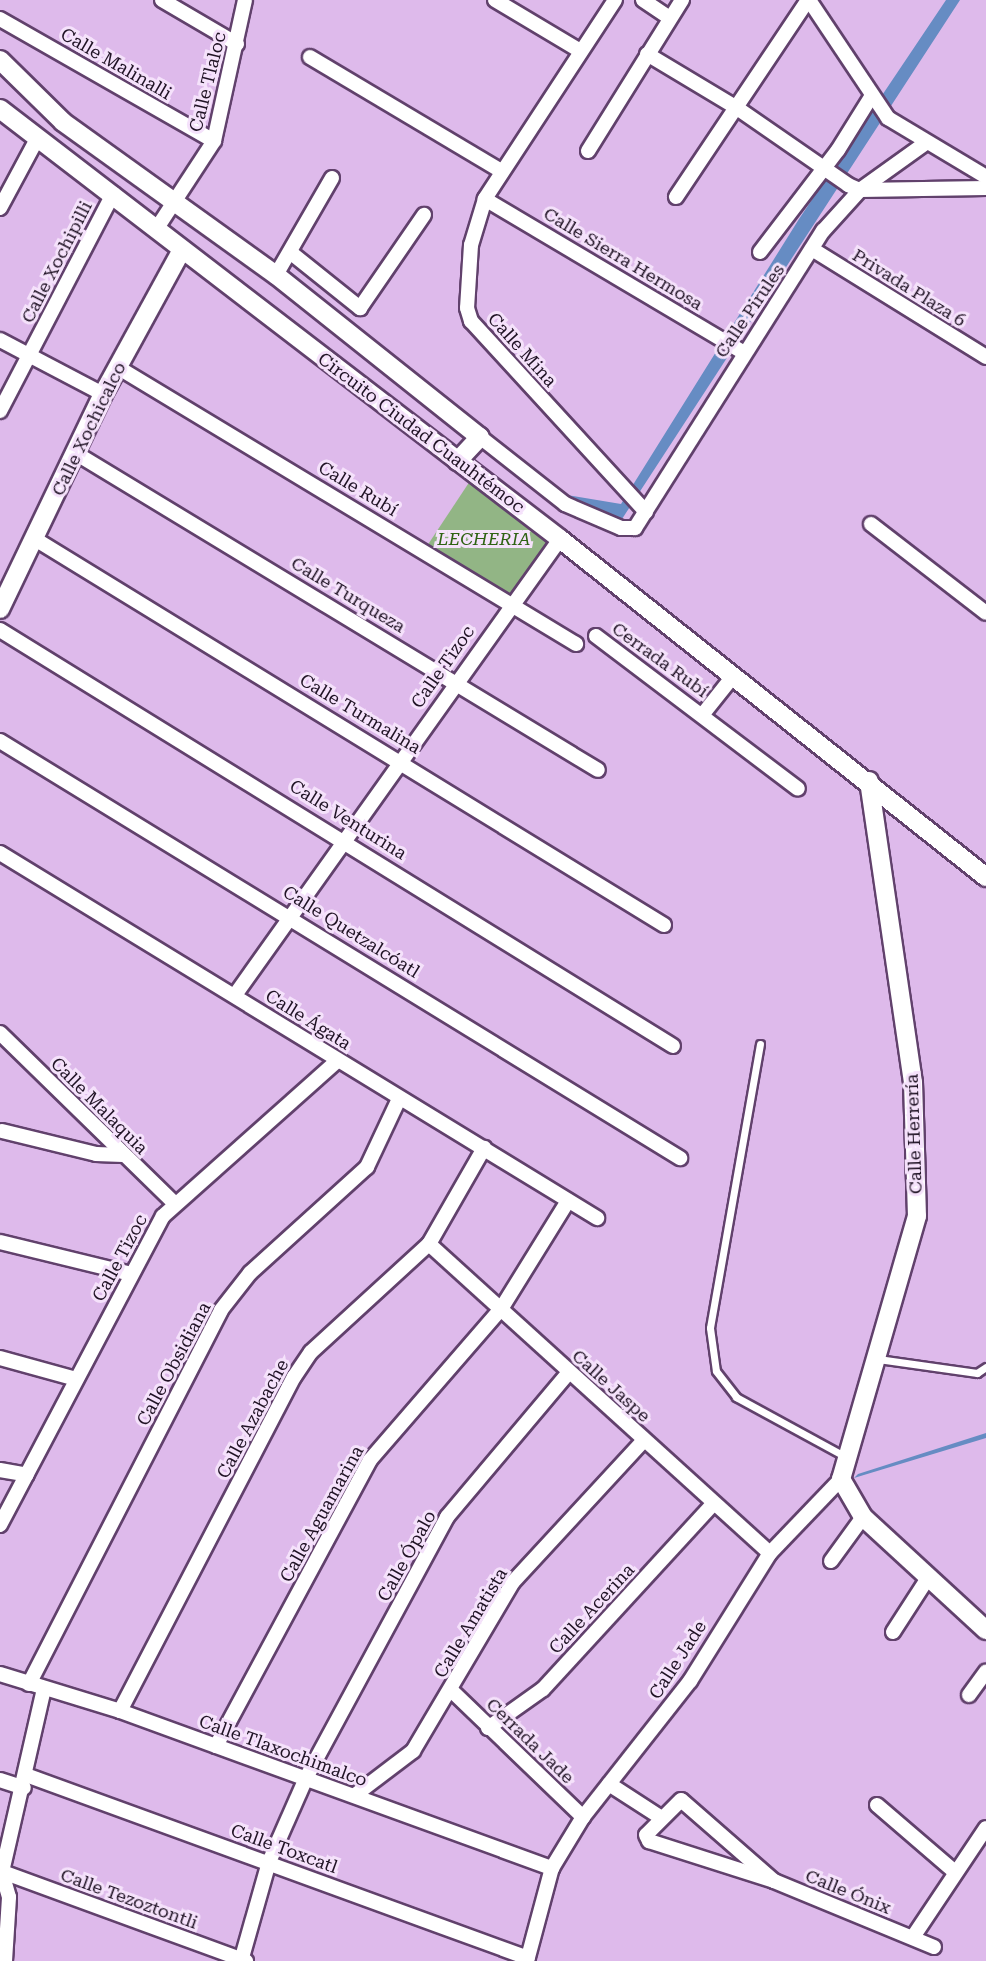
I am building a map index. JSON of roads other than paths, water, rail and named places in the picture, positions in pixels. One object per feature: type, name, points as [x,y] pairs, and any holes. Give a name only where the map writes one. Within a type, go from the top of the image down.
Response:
[{"type":"main road","points":[[0,60],[63,122],[173,205],[276,275],[480,437],[458,461]]},
{"type":"main road","name":"Circuito Ciudad Cuauhtémoc","points":[[0,109],[560,539],[868,781],[986,877]]},
{"type":"main road","name":"Calle Xochicalco","points":[[0,609],[77,454],[103,394],[182,250]]},
{"type":"main road","name":"Calle Herrería","points":[[841,1479],[917,1216],[913,1082],[868,781]]},
{"type":"main road","points":[[841,1479],[863,1517],[986,1630]]},
{"type":"street","points":[[162,0],[237,44]]},
{"type":"street","name":"Calle Tlaloc","points":[[157,228],[214,141],[245,0]]},
{"type":"street","points":[[495,0],[579,50]]},
{"type":"street","name":"Calle Mina","points":[[615,0],[579,50],[485,198],[471,244],[467,308],[471,321],[641,507]]},
{"type":"street","points":[[643,0],[669,17]]},
{"type":"street","points":[[588,151],[669,17],[682,0]]},
{"type":"street","points":[[676,197],[809,0],[873,100],[888,118],[986,177]]},
{"type":"street","name":"Calle Malinalli","points":[[0,19],[214,141]]},
{"type":"street","points":[[647,54],[737,108],[824,172],[854,188],[986,188]]},
{"type":"street","points":[[310,57],[501,171]]},
{"type":"street","points":[[760,252],[824,172],[873,100]]},
{"type":"street","points":[[0,208],[38,137]]},
{"type":"street","name":"Calle Pirules","points":[[480,437],[565,504],[621,528],[635,528],[641,507],[739,350],[854,188],[927,142]]},
{"type":"street","points":[[276,275],[332,178]]},
{"type":"street","name":"Calle Xochipilli","points":[[0,411],[113,194]]},
{"type":"street","name":"Calle Sierra Hermosa","points":[[485,198],[739,350]]},
{"type":"street","points":[[290,252],[360,308],[424,215]]},
{"type":"street","name":"Privada Plaza 6","points":[[812,249],[986,357]]},
{"type":"street","points":[[0,340],[103,394]]},
{"type":"street","name":"Calle Rubí","points":[[119,368],[512,602],[576,644]]},
{"type":"street","name":"Calle Turqueza","points":[[77,454],[455,680],[598,770]]},
{"type":"street","points":[[871,524],[986,613]]},
{"type":"street","name":"Calle Turmalina","points":[[35,539],[400,759],[664,925]]},
{"type":"street","name":"Calle Tizoc","points":[[235,995],[455,680],[560,539]]},
{"type":"street","name":"Calle Venturina","points":[[0,630],[346,839],[673,1046]]},
{"type":"street","name":"Cerrada Rubí","points":[[596,636],[703,714],[798,789]]},
{"type":"street","name":"Cerrada Rubí","points":[[703,714],[734,675]]},
{"type":"street","name":"Calle Quetzalcóatl","points":[[0,741],[291,916],[680,1158]]},
{"type":"street","name":"Calle Ágata","points":[[0,853],[597,1218]]},
{"type":"street","name":"Calle Malaquia","points":[[0,1033],[174,1203]]},
{"type":"street","name":"Calle Tizoc","points":[[0,1525],[131,1274],[174,1203],[338,1060]]},
{"type":"street","name":"Calle Obsidiana","points":[[29,1684],[221,1310],[250,1273],[368,1167],[399,1099]]},
{"type":"street","points":[[2,1131],[96,1154],[123,1155]]},
{"type":"street","name":"Calle Azabache","points":[[120,1711],[300,1369],[311,1352],[429,1244],[484,1148]]},
{"type":"street","name":"Calle Aguamarina","points":[[216,1746],[370,1460],[501,1309],[568,1201]]},
{"type":"street","points":[[0,1242],[131,1274]]},
{"type":"street","name":"Calle Jaspe","points":[[429,1244],[713,1504],[770,1553]]},
{"type":"street","points":[[0,1358],[76,1379]]},
{"type":"street","name":"Calle Ópalo","points":[[243,1960],[269,1862],[306,1778],[447,1517],[569,1372]]},
{"type":"street","name":"Calle Amatista","points":[[355,1795],[407,1758],[452,1691],[513,1582],[644,1440]]},
{"type":"street","points":[[0,1470],[27,1475]]},
{"type":"street","name":"Calle Jade","points":[[527,1960],[552,1868],[583,1817],[690,1681],[770,1553],[841,1479]]},
{"type":"street","name":"Calle Acerina","points":[[488,1728],[543,1689],[713,1504]]},
{"type":"street","points":[[831,1560],[863,1517]]},
{"type":"street","points":[[893,1632],[928,1578]]},
{"type":"street","points":[[969,1695],[986,1672]]},
{"type":"street","name":"Calle Tlaxochimalco","points":[[0,1674],[120,1711],[552,1868]]},
{"type":"street","points":[[5,1961],[1,1871],[25,1782],[44,1689]]},
{"type":"street","name":"Cerrada Jade","points":[[452,1691],[583,1817]]},
{"type":"street","name":"Calle Toxcatl","points":[[0,1780],[25,1782],[269,1862],[527,1960]]},
{"type":"street","points":[[609,1784],[660,1817],[676,1802],[687,1803],[774,1881]]},
{"type":"street","points":[[877,1805],[955,1872]]},
{"type":"street","name":"Calle Ónix","points":[[660,1817],[646,1838],[774,1881],[934,1947]]},
{"type":"street","points":[[913,1937],[986,1828]]},
{"type":"street","name":"Calle Tezoztontli","points":[[1,1871],[243,1960]]},
{"type":"lane","points":[[760,1044],[710,1328],[716,1371],[736,1397],[846,1457]]},
{"type":"lane","points":[[875,1359],[977,1373],[986,1367]]},
{"type":"water","points":[[946,0],[960,0],[622,519],[566,503],[561,494],[621,504],[799,219]]},
{"type":"water","points":[[986,1433],[986,1438],[854,1478],[858,1474]]},
{"type":"park label","name":"LECHERIA","points":[[484,539]]}]
